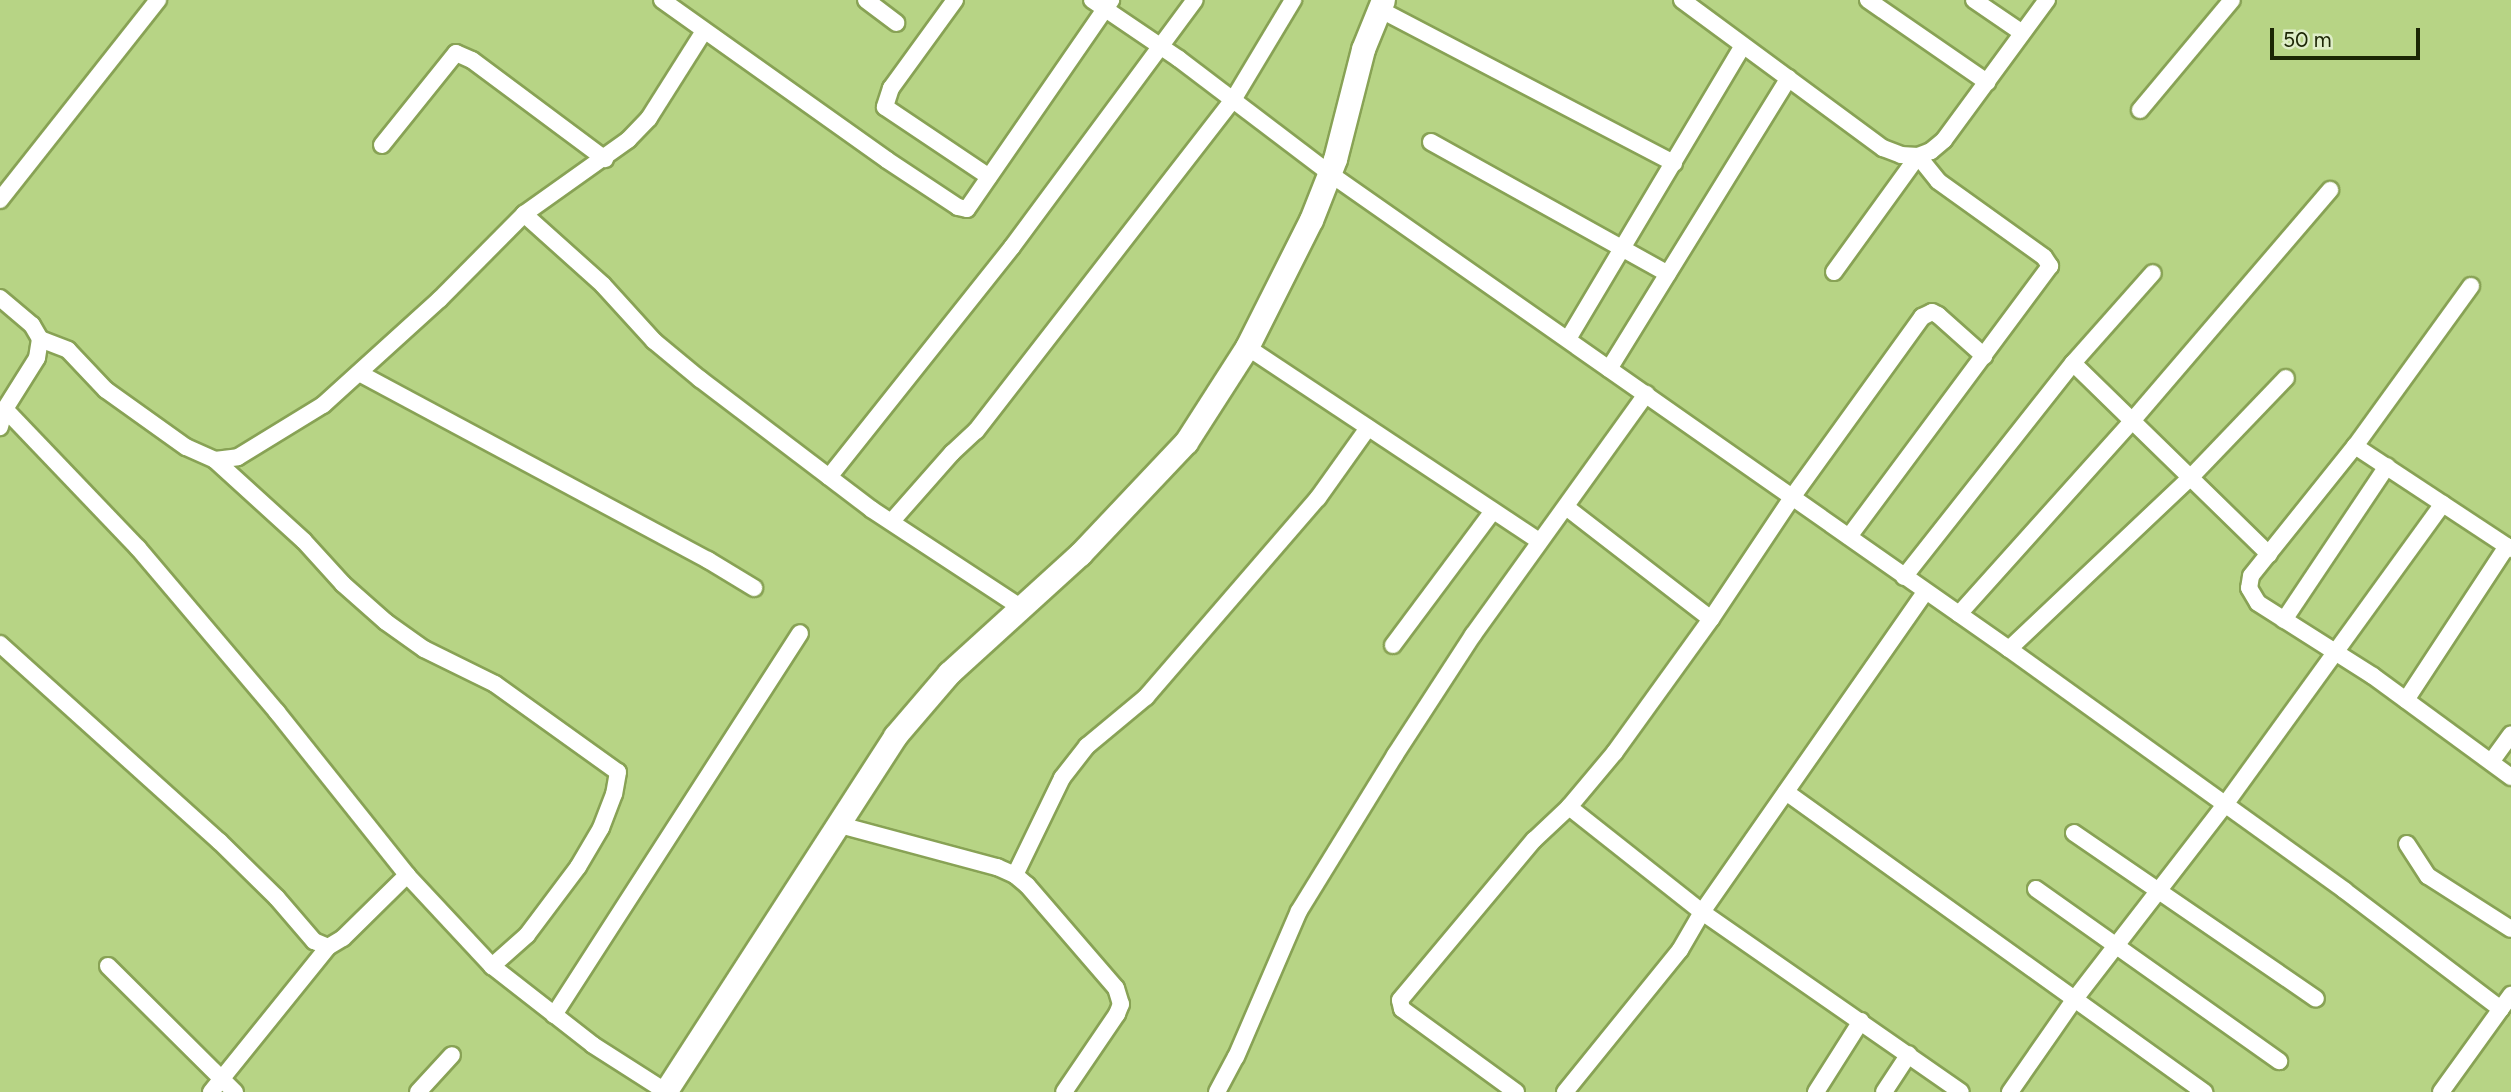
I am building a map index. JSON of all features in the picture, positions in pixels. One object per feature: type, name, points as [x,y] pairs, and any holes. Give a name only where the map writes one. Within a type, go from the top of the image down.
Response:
[{"type":"street","points":[[0,200],[158,0]]},
{"type":"street","points":[[662,0],[958,207],[967,209],[1102,3],[1329,173],[2009,649],[2344,890],[2501,1009]]},
{"type":"street","points":[[866,0],[896,23]]},
{"type":"street","points":[[955,0],[891,88],[885,107],[989,177]]},
{"type":"street","points":[[829,477],[1012,247],[1195,0]]},
{"type":"street","points":[[892,521],[952,453],[976,432],[1233,100],[1293,0]]},
{"type":"street","points":[[1868,0],[1987,82]]},
{"type":"street","points":[[1974,0],[2021,32]]},
{"type":"street","points":[[1693,3],[1744,46],[1883,148],[1902,155],[1918,156],[1931,151],[1944,140],[2047,0]]},
{"type":"street","points":[[2140,110],[2232,0]]},
{"type":"street","points":[[5,408],[138,548],[277,712],[407,874],[492,966],[593,1045],[665,1091],[840,825],[895,736],[949,673],[1080,554],[1186,442],[1247,347],[1311,220],[1329,173],[1363,49],[1381,4],[1674,163]]},
{"type":"street","points":[[215,460],[238,457],[274,438],[323,405],[361,374],[524,214],[605,159],[649,118],[704,31]]},
{"type":"street","points":[[1568,339],[1744,46]]},
{"type":"street","points":[[383,145],[456,53],[472,61],[605,159]]},
{"type":"street","points":[[1609,369],[1789,78]]},
{"type":"street","points":[[1431,142],[1668,274]]},
{"type":"street","points":[[1834,272],[1918,156]]},
{"type":"street","points":[[1849,537],[2048,272],[2048,261],[1938,181],[1918,156]]},
{"type":"street","points":[[1959,614],[2133,420],[2330,190]]},
{"type":"street","points":[[524,214],[603,285],[654,341],[829,477],[1020,607]]},
{"type":"street","points":[[1904,577],[2073,363],[2153,273]]},
{"type":"street","points":[[2471,286],[2355,446],[2251,576],[2249,587],[2258,603],[2406,700],[2511,777]]},
{"type":"street","points":[[0,298],[32,325],[40,339],[37,358],[5,408],[0,427]]},
{"type":"street","points":[[1517,1092],[1402,1009],[1400,1000],[1534,841],[1569,807],[1615,752],[1712,619],[1793,496],[1926,313],[1938,315],[1983,356]]},
{"type":"street","points":[[40,339],[68,350],[106,390],[186,447],[215,460],[304,541],[343,584],[386,622],[424,649],[495,684],[618,772],[614,794],[601,828],[578,867],[527,935],[492,966]]},
{"type":"street","points":[[1247,347],[1539,541]]},
{"type":"street","points":[[2073,363],[2269,554]]},
{"type":"street","points":[[361,374],[708,560],[754,588]]},
{"type":"street","points":[[2009,649],[2190,477],[2286,378]]},
{"type":"street","points":[[1217,1092],[1236,1056],[1299,911],[1473,635],[1646,394]]},
{"type":"street","points":[[1015,875],[1062,778],[1087,746],[1146,697],[1318,498],[1368,428]]},
{"type":"street","points":[[2355,446],[2509,548],[2406,700]]},
{"type":"street","points":[[2284,620],[2387,466]]},
{"type":"street","points":[[2010,1092],[2074,1000],[2224,806],[2443,504]]},
{"type":"street","points":[[1566,507],[1712,619]]},
{"type":"street","points":[[1392,645],[1493,511]]},
{"type":"street","points":[[1565,1092],[1662,975],[1702,912],[1925,592]]},
{"type":"street","points":[[554,1015],[800,634]]},
{"type":"street","points":[[0,644],[219,841],[277,898],[314,941],[328,947]]},
{"type":"street","points":[[2491,762],[2511,734]]},
{"type":"street","points":[[1786,792],[2204,1092]]},
{"type":"street","points":[[1569,807],[1702,912],[1961,1092]]},
{"type":"street","points":[[840,825],[1015,875],[1027,885],[1120,996],[1121,1004],[1117,1014],[1064,1092]]},
{"type":"street","points":[[2074,833],[2156,892],[2316,999]]},
{"type":"street","points":[[2407,844],[2428,876],[2511,929]]},
{"type":"street","points":[[216,1086],[328,947],[343,938],[407,874]]},
{"type":"street","points":[[2036,888],[2279,1062]]},
{"type":"street","points":[[108,966],[216,1086],[235,1092]]},
{"type":"street","points":[[2463,1092],[2445,1087],[2511,995]]},
{"type":"street","points":[[1816,1092],[1861,1021]]},
{"type":"street","points":[[1884,1092],[1909,1054]]},
{"type":"street","points":[[418,1092],[453,1055]]},
{"type":"street","points":[[1934,1092],[1943,1078]]}]
